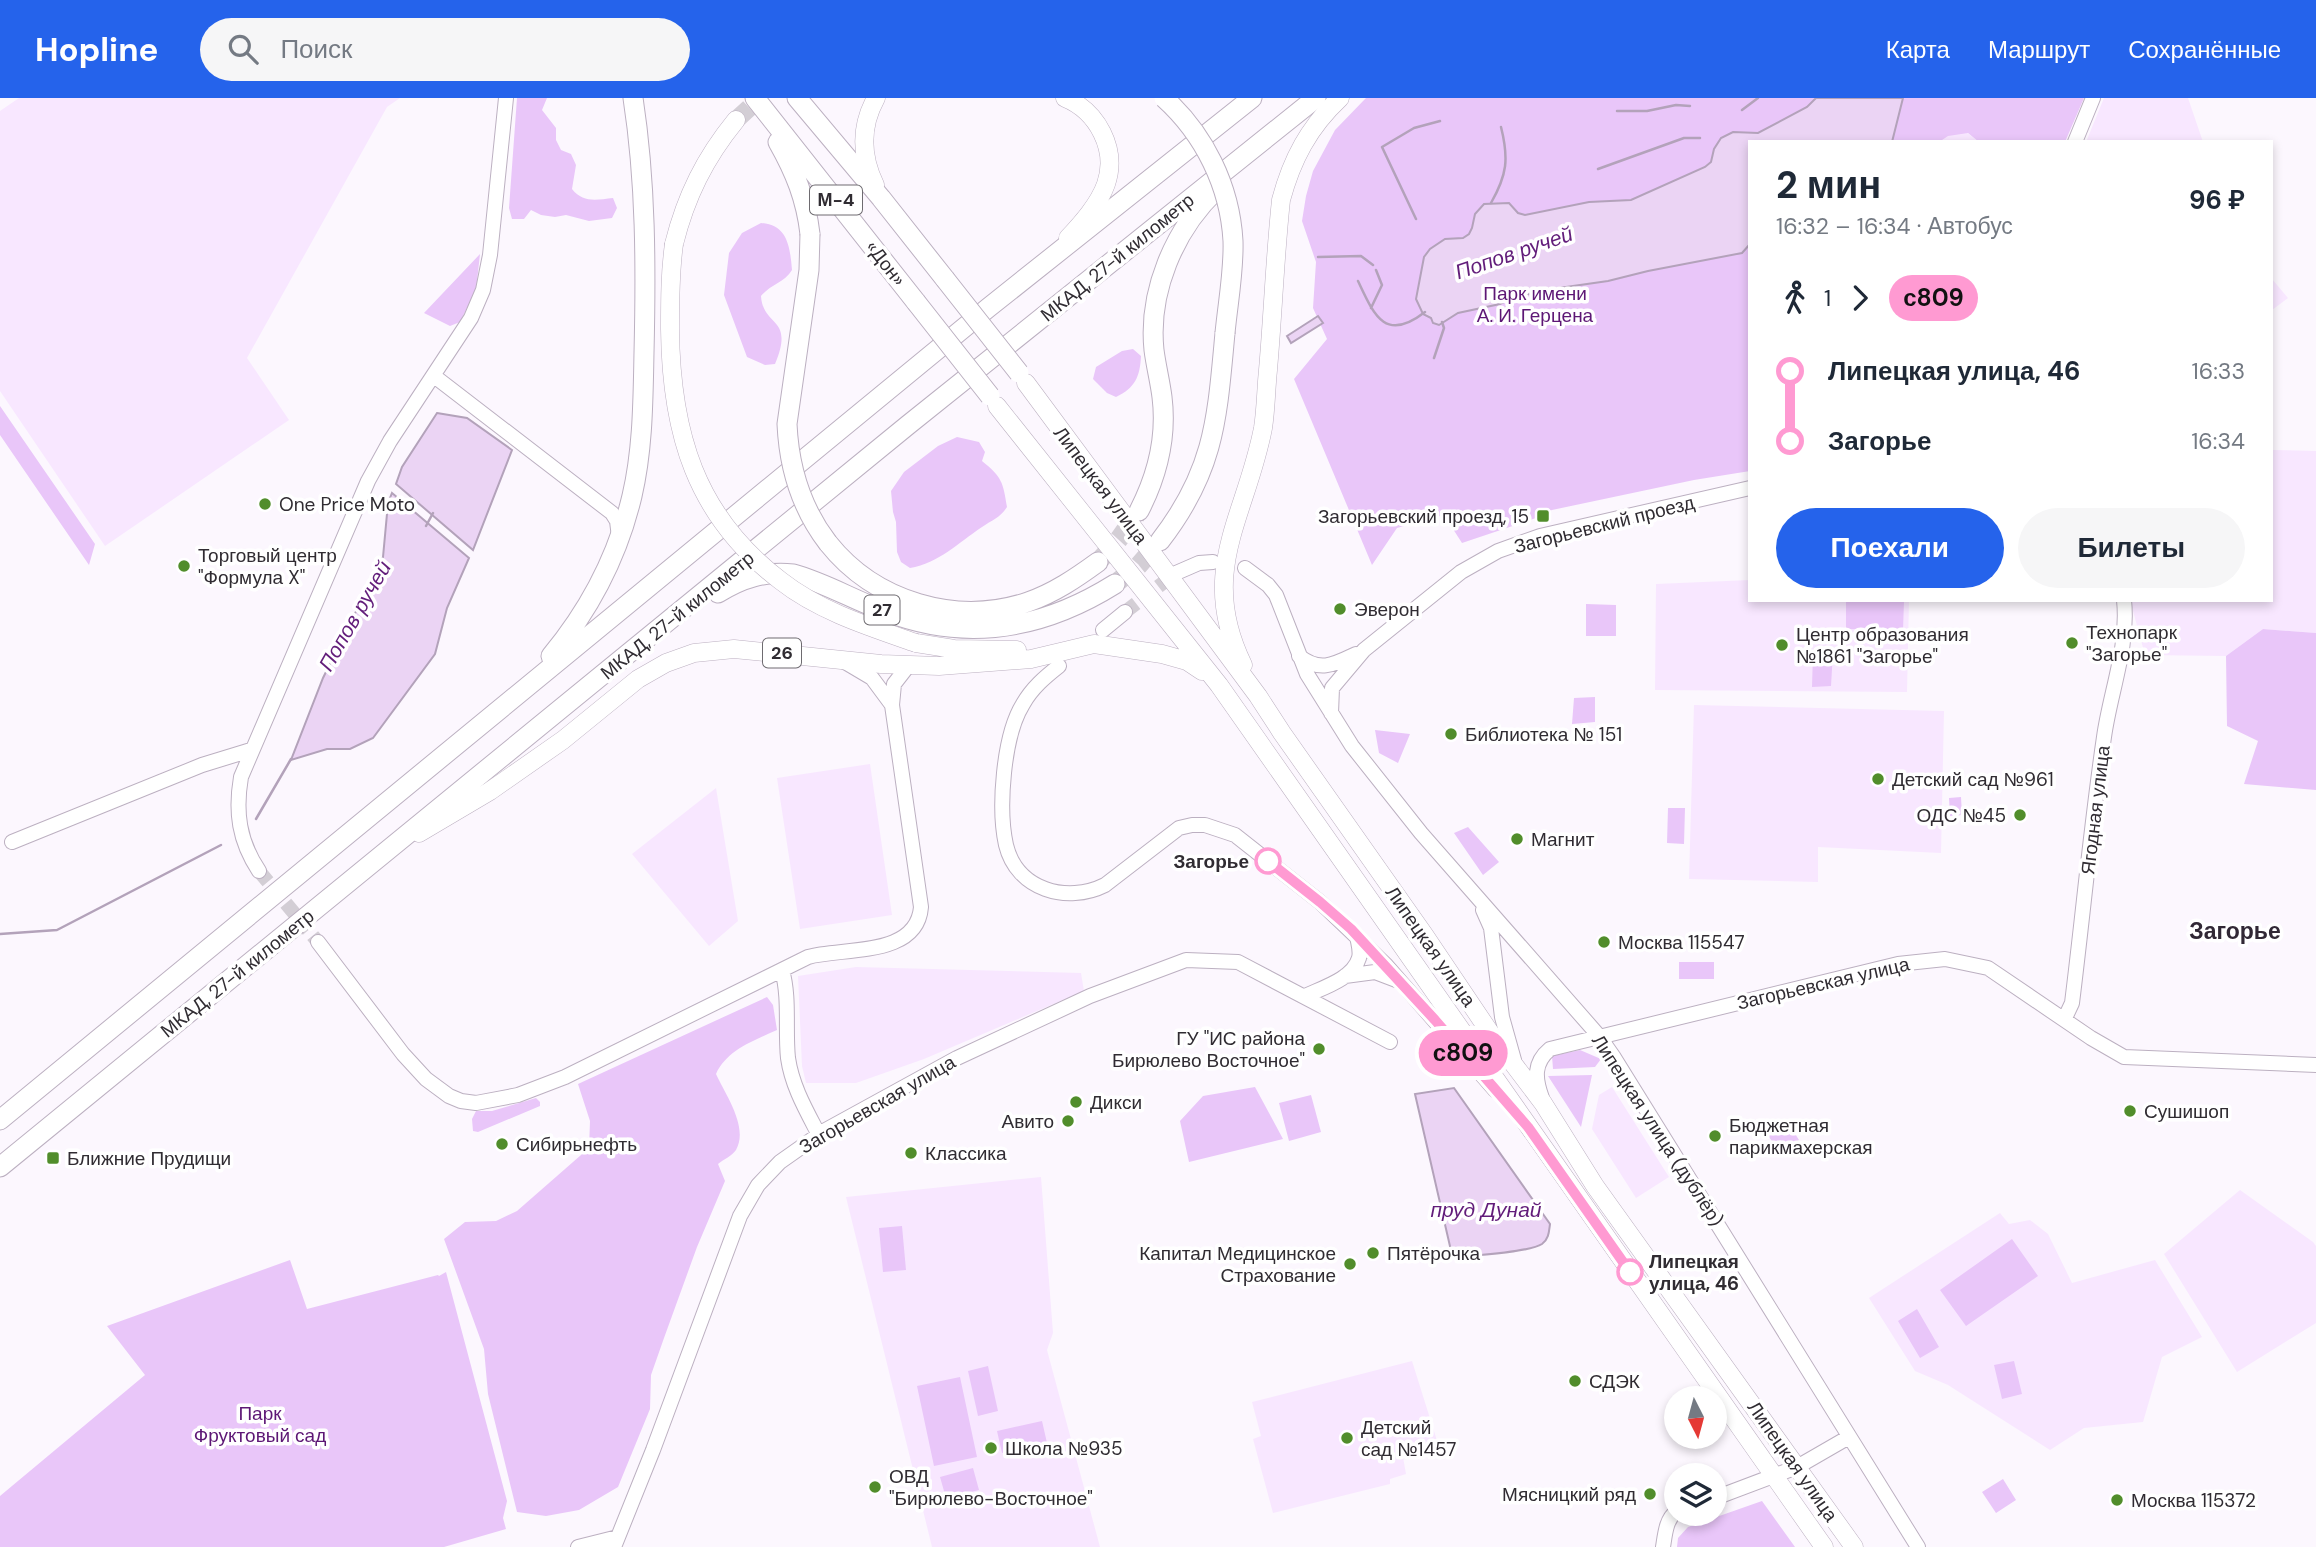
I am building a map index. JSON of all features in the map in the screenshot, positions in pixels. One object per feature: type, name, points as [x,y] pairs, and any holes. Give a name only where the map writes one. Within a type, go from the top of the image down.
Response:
[{"type":"highway","points":[[506,704],[573,630],[602,580],[632,495],[642,418],[646,285],[643,178],[633,98]]},
{"type":"highway","points":[[755,98],[799,181],[806,207],[810,234],[809,270],[788,404],[787,431],[796,483],[812,519],[828,543],[853,570],[886,591],[918,604],[956,610],[1000,608],[1029,601],[1060,587],[1098,562]]},
{"type":"highway","name":"«Дон»","points":[[755,98],[993,401]]},
{"type":"highway","name":"«Дон»","points":[[797,98],[881,198],[1022,378]]},
{"type":"highway","points":[[1160,541],[1189,500],[1211,446],[1217,414],[1232,255],[1229,212],[1222,186],[1196,132],[1164,98]]},
{"type":"highway","points":[[1139,511],[1156,468],[1164,429],[1153,334],[1156,297],[1166,266],[1180,237],[1203,202],[1309,103]]},
{"type":"highway","name":"МКАД, 27-й километр","points":[[0,1167],[908,425],[1309,103]]},
{"type":"highway","name":"МКАД, 27-й километр","points":[[0,1120],[1043,264],[1244,104]]},
{"type":"highway","name":"27","points":[[658,630],[731,585],[751,576],[769,573],[803,576],[904,619],[955,629],[990,629],[1038,621],[1086,602],[1115,584]]},
{"type":"main road","points":[[876,98],[866,122],[864,154],[867,169],[881,198]]},
{"type":"main road","points":[[1043,264],[1078,228],[1099,199],[1109,169],[1109,155],[1099,126],[1087,111],[1065,98]]},
{"type":"main road","points":[[1258,696],[1230,632],[1224,603],[1224,570],[1228,542],[1263,427],[1279,218],[1287,178],[1303,141],[1340,98]]},
{"type":"main road","points":[[736,120],[700,170],[685,204],[674,244],[670,284],[673,391],[689,459],[712,506],[753,558],[781,582],[845,617],[916,643],[978,651],[1016,650],[1098,637]]},
{"type":"main road","name":"Липецкая улица","points":[[1022,378],[1258,696],[1543,1103],[1595,1186],[1854,1547]]},
{"type":"main road","name":"Липецкая улица","points":[[993,401],[1219,685],[1824,1547]]},
{"type":"main road","name":"26","points":[[391,849],[490,791],[563,740],[638,679],[666,663],[694,653],[734,649],[843,662],[908,666],[1000,663],[1052,655],[1098,637],[1187,661],[1219,685]]},
{"type":"street","points":[[257,867],[242,836],[237,816],[241,777],[368,481],[390,441],[471,318],[483,290],[490,255],[506,98]]},
{"type":"street","points":[[2076,140],[2093,98]]},
{"type":"street","points":[[434,376],[612,513],[617,521],[619,538]]},
{"type":"street","name":"Загорьевский проезд","points":[[1364,650],[1461,572],[1498,551],[1540,536],[1748,488]]},
{"type":"street","points":[[1176,573],[1199,563],[1213,562]]},
{"type":"street","name":"Липецкая улица (дублёр)","points":[[1245,568],[1268,584],[1276,595],[1311,682],[1331,715],[1386,790],[1599,1036],[1687,1171],[1918,1547]]},
{"type":"street","name":"Ягодная улица","points":[[2065,1018],[2072,1003],[2098,775],[2124,630],[2124,602]]},
{"type":"street","points":[[1098,637],[1125,612]]},
{"type":"street","points":[[1299,656],[1307,663],[1324,666],[1336,664],[1364,650]]},
{"type":"street","points":[[1331,715],[1332,688],[1364,650]]},
{"type":"street","points":[[843,662],[872,678],[892,705]]},
{"type":"street","points":[[317,942],[403,1055],[426,1079],[449,1096],[476,1103],[518,1095],[565,1077],[820,953],[883,947],[905,934],[918,919],[920,900],[892,705],[894,684],[908,666]]},
{"type":"street","points":[[1059,666],[1038,684],[1023,704],[1008,741],[1004,796],[1007,846],[1012,860],[1031,882],[1061,894],[1092,892],[1119,876],[1170,834],[1192,825],[1205,825],[1235,835],[1320,902],[1357,936],[1528,1127]]},
{"type":"street","points":[[12,842],[202,765],[251,750]]},
{"type":"street","points":[[1464,883],[1481,906],[1491,928],[1502,1017],[1516,1067]]},
{"type":"street","points":[[1305,996],[1353,969],[1359,958],[1357,936]]},
{"type":"street","name":"Загорьевская улица","points":[[1543,1103],[1536,1074],[1538,1064],[1550,1049],[1898,964],[1945,959],[1988,968],[2091,1038],[2124,1057],[2316,1065]]},
{"type":"street","name":"Загорьевская улица","points":[[578,1547],[616,1542],[740,1216],[758,1185],[780,1162],[818,1135],[957,1058],[1090,996],[1186,960],[1238,962],[1391,1042]]},
{"type":"street","points":[[782,970],[787,1007],[789,1060],[800,1098],[818,1135]]},
{"type":"street","points":[[1343,977],[1374,972],[1402,984]]},
{"type":"street","points":[[1738,1423],[1745,1429],[1753,1427],[1759,1418],[1757,1410]]},
{"type":"street","points":[[1727,1493],[1797,1467],[1849,1437]]},
{"type":"street","points":[[1662,1547],[1667,1526]]},
{"type":"shaded area","points":[[19,98],[400,98],[387,107],[247,358],[289,420],[105,546],[0,391],[0,111]]},
{"type":"shaded area","points":[[2104,98],[2188,98],[2202,140],[2087,140]]},
{"type":"shaded area","points":[[1942,113],[1976,140],[1922,140]]},
{"type":"shaded area","points":[[2273,280],[2288,298],[2273,309]]},
{"type":"shaded area","points":[[2273,450],[2316,451],[2316,633],[2263,629],[2226,656],[2145,655],[2131,602],[2273,602]]},
{"type":"shaded area","name":"Центр образования №1861 \"Загорье\"","points":[[1748,580],[1748,602],[1909,602],[1907,692],[1655,690],[1656,584]]},
{"type":"shaded area","points":[[1694,705],[1944,711],[1941,853],[1818,847],[1818,882],[1689,879]]},
{"type":"shaded area","points":[[870,764],[892,915],[800,929],[777,778]]},
{"type":"shaded area","points":[[716,788],[738,921],[709,946],[632,854]]},
{"type":"shaded area","points":[[856,967],[1081,973],[1084,991],[924,1059],[856,1083],[806,1083],[802,1066],[798,976]]},
{"type":"shaded area","points":[[1612,1087],[1669,1177],[1636,1198],[1592,1129],[1599,1095]]},
{"type":"shaded area","name":"Школа №935","points":[[1041,1177],[1053,1333],[1047,1350],[1100,1547],[932,1547],[846,1197]]},
{"type":"shaded area","points":[[2240,1190],[2316,1246],[2316,1323],[2237,1372],[2164,1254]]},
{"type":"shaded area","points":[[2000,1213],[2009,1224],[2030,1220],[2048,1234],[2072,1283],[2155,1260],[2202,1337],[2162,1357],[2143,1422],[2084,1428],[2050,1450],[1948,1385],[1915,1371],[1869,1298]]},
{"type":"shaded area","name":"Детский сад №1457","points":[[1412,1361],[1439,1447],[1403,1457],[1406,1474],[1390,1479],[1390,1484],[1273,1513],[1253,1439],[1261,1436],[1252,1402]]},
{"type":"green space","points":[[517,98],[547,98],[542,110],[556,128],[556,140],[561,150],[571,154],[576,165],[572,189],[585,199],[613,198],[617,208],[612,218],[589,221],[566,215],[541,215],[531,210],[524,219],[512,219],[509,208]]},
{"type":"green space","name":"Парк имени А. И. Герцена","points":[[1366,98],[2084,98],[2066,140],[1977,140],[1968,133],[1948,136],[1942,140],[1748,140],[1748,471],[1552,510],[1462,543],[1444,515],[1397,528],[1372,565],[1294,379],[1327,339],[1313,308],[1316,262],[1302,221],[1313,171],[1335,130]]},
{"type":"green space","points":[[761,223],[777,228],[786,239],[792,270],[761,296],[763,306],[780,330],[782,338],[775,364],[765,365],[747,357],[724,295],[729,253],[742,233]]},
{"type":"green space","points":[[480,254],[476,290],[460,322],[450,326],[424,313]]},
{"type":"green space","points":[[1133,349],[1141,356],[1135,381],[1128,390],[1116,397],[1107,393],[1093,379],[1096,367],[1122,351]]},
{"type":"green space","points":[[0,406],[95,544],[89,565],[0,435]]},
{"type":"green space","points":[[957,437],[979,442],[985,452],[982,461],[1001,481],[1007,507],[999,516],[948,552],[930,562],[910,568],[901,562],[897,552],[891,491],[904,472],[938,446]]},
{"type":"green space","points":[[1846,602],[1904,602],[1903,630],[1846,629]]},
{"type":"green space","points":[[1586,604],[1616,605],[1616,636],[1586,636]]},
{"type":"green space","points":[[2263,629],[2316,633],[2316,790],[2244,784],[2258,741],[2227,726],[2226,656]]},
{"type":"green space","points":[[1833,652],[1831,686],[1812,687],[1813,653]]},
{"type":"green space","points":[[1595,697],[1595,722],[1572,724],[1574,698]]},
{"type":"green space","points":[[1375,730],[1410,734],[1398,763],[1379,753]]},
{"type":"green space","points":[[1961,797],[1962,815],[1950,816],[1949,798]]},
{"type":"green space","points":[[1668,808],[1685,808],[1684,844],[1667,843]]},
{"type":"green space","points":[[1468,827],[1499,862],[1483,875],[1454,833]]},
{"type":"green space","points":[[1679,962],[1714,962],[1714,979],[1679,979]]},
{"type":"green space","points":[[767,997],[773,1005],[777,1030],[734,1052],[716,1074],[738,1121],[739,1141],[736,1150],[718,1164],[725,1181],[697,1247],[651,1375],[650,1409],[618,1487],[579,1510],[546,1516],[517,1512],[488,1394],[484,1349],[444,1239],[465,1222],[496,1221],[517,1211],[589,1148],[590,1121],[578,1084]]},
{"type":"green space","points":[[1580,1050],[1601,1059],[1595,1067],[1553,1069],[1552,1056]]},
{"type":"green space","points":[[1592,1075],[1581,1127],[1548,1076]]},
{"type":"green space","points":[[1255,1087],[1283,1139],[1189,1162],[1180,1121],[1203,1096]]},
{"type":"green space","points":[[1311,1095],[1321,1132],[1289,1141],[1279,1103]]},
{"type":"green space","points":[[536,1098],[540,1106],[478,1132],[473,1131],[472,1119],[476,1111],[492,1111]]},
{"type":"green space","points":[[1787,1121],[1799,1140],[1780,1153],[1767,1134]]},
{"type":"green space","points":[[902,1226],[906,1270],[883,1272],[879,1228]]},
{"type":"green space","points":[[2012,1239],[2038,1276],[1966,1326],[1940,1290]]},
{"type":"green space","name":"Парк Фруктовый сад","points":[[290,1260],[307,1309],[446,1272],[507,1501],[503,1518],[506,1529],[444,1547],[0,1547],[0,1496],[145,1375],[107,1326]]},
{"type":"green space","points":[[1917,1309],[1939,1347],[1920,1358],[1898,1321]]},
{"type":"green space","points":[[2014,1361],[2022,1394],[2002,1399],[1994,1365]]},
{"type":"green space","points":[[988,1366],[998,1411],[978,1416],[968,1371]]},
{"type":"green space","points":[[960,1377],[977,1457],[934,1466],[917,1386]]},
{"type":"green space","points":[[1042,1421],[1047,1443],[1002,1453],[997,1431]]},
{"type":"green space","points":[[973,1468],[979,1490],[946,1498],[940,1477]]},
{"type":"green space","points":[[2003,1479],[2016,1500],[1996,1513],[1982,1492]]},
{"type":"green space","points":[[1762,1501],[1795,1547],[1677,1547],[1678,1538],[1688,1527],[1727,1526],[1727,1513]]},
{"type":"water","points":[[1816,98],[1903,98],[1892,140],[1748,140],[1748,246],[1742,253],[1608,281],[1559,288],[1548,293],[1517,295],[1500,304],[1458,313],[1439,325],[1423,314],[1416,299],[1424,257],[1430,249],[1445,239],[1463,238],[1469,234],[1475,214],[1484,204],[1509,203],[1518,213],[1525,215],[1589,202],[1631,200],[1705,167],[1711,162],[1714,149],[1721,138],[1733,132],[1758,133],[1807,107]]},
{"type":"water","points":[[1318,316],[1323,323],[1291,343],[1287,336]]},
{"type":"water","points":[[437,413],[467,418],[512,450],[473,550],[396,484],[402,467]]},
{"type":"water","points":[[392,493],[469,558],[447,608],[435,654],[373,738],[350,749],[327,749],[291,760],[323,678],[383,557],[388,503]]},
{"type":"water","name":"пруд Дунай","points":[[1454,1088],[1550,1224],[1542,1244],[1503,1253],[1460,1257],[1452,1255],[1415,1094]]},
{"type":"waterway","points":[[1742,110],[1758,98]]},
{"type":"waterway","points":[[1617,111],[1690,106]]},
{"type":"waterway","points":[[1416,219],[1382,147],[1414,128],[1440,121]]},
{"type":"waterway","points":[[1491,203],[1505,166],[1501,127]]},
{"type":"waterway","points":[[1598,169],[1684,138],[1700,138]]},
{"type":"waterway","points":[[1318,257],[1361,256],[1373,265]]},
{"type":"waterway","points":[[1371,308],[1382,285],[1376,270]]},
{"type":"waterway","name":"Попов ручей","points":[[1358,281],[1376,314],[1390,325],[1411,321],[1425,312]]},
{"type":"waterway","points":[[1434,358],[1444,328],[1442,322]]},
{"type":"waterway","name":"Попов ручей","points":[[426,526],[433,513]]},
{"type":"waterway","name":"Попов ручей","points":[[256,819],[291,759]]},
{"type":"waterway","name":"Попов ручей","points":[[0,934],[57,930],[221,845]]},
{"type":"tunnel","points":[[736,120],[760,98]]},
{"type":"tunnel","points":[[1099,561],[1139,511]]},
{"type":"tunnel","points":[[1116,583],[1139,565],[1160,541]]},
{"type":"tunnel","points":[[1125,612],[1176,573]]},
{"type":"tunnel","points":[[259,871],[318,942]]},
{"type":"bus line","name":"с809","points":[[1268,861],[1351,929],[1435,1020],[1528,1127],[1630,1272]]},
{"type":"place","name":"One Price Moto","points":[[265,504]]},
{"type":"place","name":"Загорьевский проезд, 15","points":[[1543,516]]},
{"type":"place","name":"Торговый центр \"Формула X\"","points":[[184,566]]},
{"type":"place","name":"Эверон","points":[[1340,609]]},
{"type":"place","name":"Технопарк \"Загорье\"","points":[[2072,643]]},
{"type":"place","name":"Центр образования №1861 \"Загорье\"","points":[[1782,645]]},
{"type":"place","name":"Библиотека № 151","points":[[1451,734]]},
{"type":"place","name":"Детский сад №961","points":[[1878,779]]},
{"type":"place","name":"ОДС №45","points":[[2020,815]]},
{"type":"place","name":"Магнит","points":[[1517,839]]},
{"type":"place","name":"Загорье","points":[[1268,861]]},
{"type":"place","name":"Москва 115547","points":[[1604,942]]},
{"type":"place","name":"ГУ \"ИС района Бирюлево Восточное\"","points":[[1319,1049]]},
{"type":"place","name":"Дикси","points":[[1076,1102]]},
{"type":"place","name":"Сушишоп","points":[[2130,1111]]},
{"type":"place","name":"Авито","points":[[1068,1121]]},
{"type":"place","name":"Бюджетная парикмахерская","points":[[1715,1136]]},
{"type":"place","name":"Сибирьнефть","points":[[502,1144]]},
{"type":"place","name":"Классика","points":[[911,1153]]},
{"type":"place","name":"Ближние Прудищи","points":[[53,1158]]},
{"type":"place","name":"Пятёрочка","points":[[1373,1253]]},
{"type":"place","name":"Капитал Медицинское Страхование","points":[[1350,1264]]},
{"type":"place","name":"Липецкая улица, 46","points":[[1630,1272]]},
{"type":"place","name":"СДЭК","points":[[1575,1381]]},
{"type":"place","name":"Детский сад №1457","points":[[1347,1438]]},
{"type":"place","name":"Школа №935","points":[[991,1448]]},
{"type":"place","name":"ОВД \"Бирюлево-Восточное\"","points":[[875,1487]]},
{"type":"place","name":"Мясницкий ряд","points":[[1650,1494]]},
{"type":"place","name":"Москва 115372","points":[[2117,1500]]},
{"type":"district","name":"Загорье","points":[[2235,931]]}]
